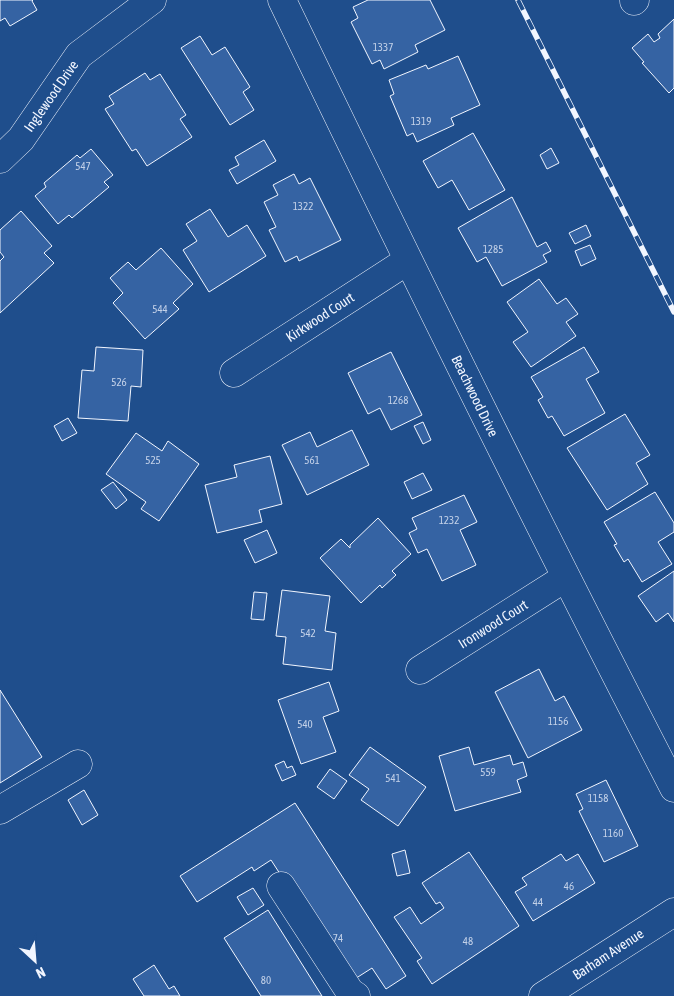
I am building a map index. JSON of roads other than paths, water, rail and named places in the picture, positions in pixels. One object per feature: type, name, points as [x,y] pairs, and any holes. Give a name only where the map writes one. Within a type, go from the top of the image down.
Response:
[{"type":"street","name":"Inglewood Drive","points":[[0,159],[21,139],[79,55],[152,0]]},
{"type":"street","name":"Beachwood Drive","points":[[282,0],[407,261],[674,788]]},
{"type":"street","name":"Kirkwood Court","points":[[234,372],[407,261]]},
{"type":"street","name":"Ironwood Court","points":[[420,670],[566,578]]},
{"type":"street","points":[[0,810],[78,764]]},
{"type":"street","points":[[280,886],[350,992],[356,996]]},
{"type":"street","name":"Barham Avenue","points":[[543,996],[674,912]]},
{"type":"railway","points":[[518,0],[674,312]]}]
